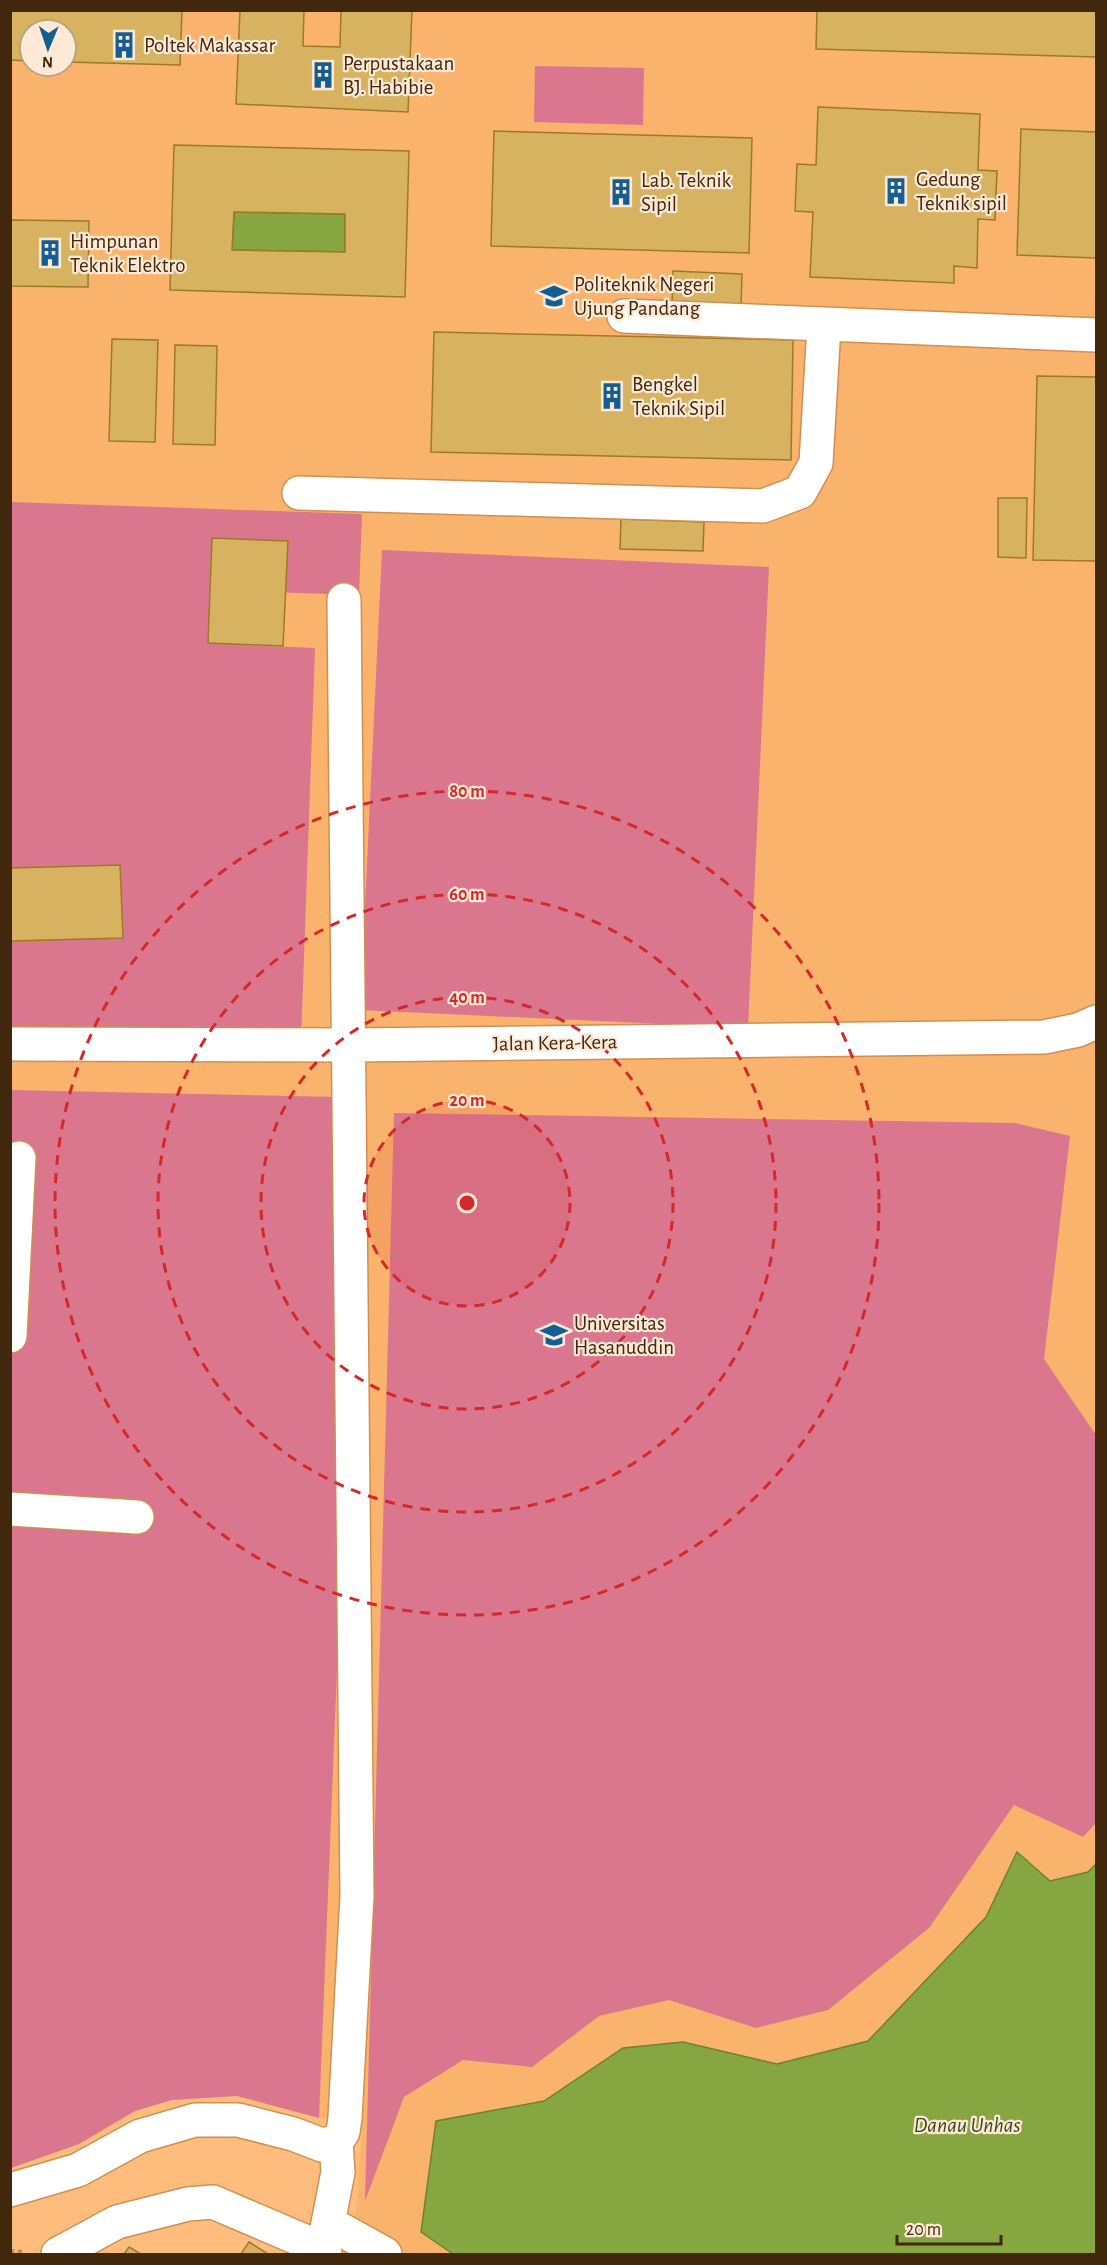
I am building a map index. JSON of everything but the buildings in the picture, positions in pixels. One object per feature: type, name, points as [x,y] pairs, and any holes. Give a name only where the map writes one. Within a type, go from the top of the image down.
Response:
[{"type":"street","points":[[624,316],[824,326],[1096,335]]},
{"type":"street","points":[[298,493],[763,506],[800,492],[816,462],[824,326]]},
{"type":"street","points":[[331,2205],[345,2118],[357,1896],[351,1045],[345,600]]},
{"type":"street","name":"Jalan Kera-Kera","points":[[10,1044],[351,1045],[1044,1037],[1078,1030],[1096,1022]]},
{"type":"street","points":[[10,1336],[19,1158]]},
{"type":"street","points":[[10,1509],[137,1517]]},
{"type":"street","points":[[10,2190],[78,2170],[140,2136],[195,2120],[238,2120],[293,2134],[322,2145],[331,2205],[385,2254]]},
{"type":"street","points":[[58,2254],[117,2222],[188,2204],[213,2202],[331,2205]]},
{"type":"shaded area","name":"Universitas Hasanuddin","points":[[11,11],[1096,11],[1096,2254],[354,2254],[343,2248],[356,2211],[363,2119],[319,2118],[237,2096],[172,2100],[135,2111],[79,2144],[11,2168]]},
{"type":"shaded area","points":[[535,66],[644,68],[643,125],[534,122]]},
{"type":"shaded area","points":[[11,502],[362,514],[359,595],[241,591],[240,645],[315,648],[301,1042],[11,1032]]},
{"type":"shaded area","points":[[382,550],[769,567],[748,1028],[360,1010]]},
{"type":"shaded area","points":[[11,1090],[339,1097],[343,1520],[319,2118],[237,2096],[172,2100],[135,2111],[79,2144],[11,2168]]},
{"type":"shaded area","points":[[394,1113],[1015,1123],[1070,1136],[1044,1359],[1096,1435],[1096,1823],[1083,1837],[1014,1805],[929,1928],[828,2010],[756,2028],[669,2000],[599,2016],[532,2067],[463,2060],[404,2097],[365,2201]]},
{"type":"water","points":[[234,212],[345,214],[345,252],[232,250]]},
{"type":"water","name":"Danau Unhas","points":[[1017,1852],[1050,1881],[1088,1872],[1096,1864],[1096,2254],[453,2254],[421,2232],[436,2121],[544,2101],[623,2048],[683,2042],[777,2064],[868,2041],[986,1917]]},
{"type":"place","name":"Poltek Makassar","points":[[124,45]]},
{"type":"place","name":"Perpustakaan BJ. Habibie","points":[[323,75]]},
{"type":"place","name":"Gedung Teknik sipil","points":[[896,191]]},
{"type":"place","name":"Lab. Teknik Sipil","points":[[621,192]]},
{"type":"place","name":"Himpunan Teknik Elektro","points":[[50,253]]},
{"type":"place","name":"Politeknik Negeri Ujung Pandang","points":[[554,296]]},
{"type":"place","name":"Bengkel Teknik Sipil","points":[[612,396]]},
{"type":"place","name":"Universitas Hasanuddin","points":[[554,1335]]}]
